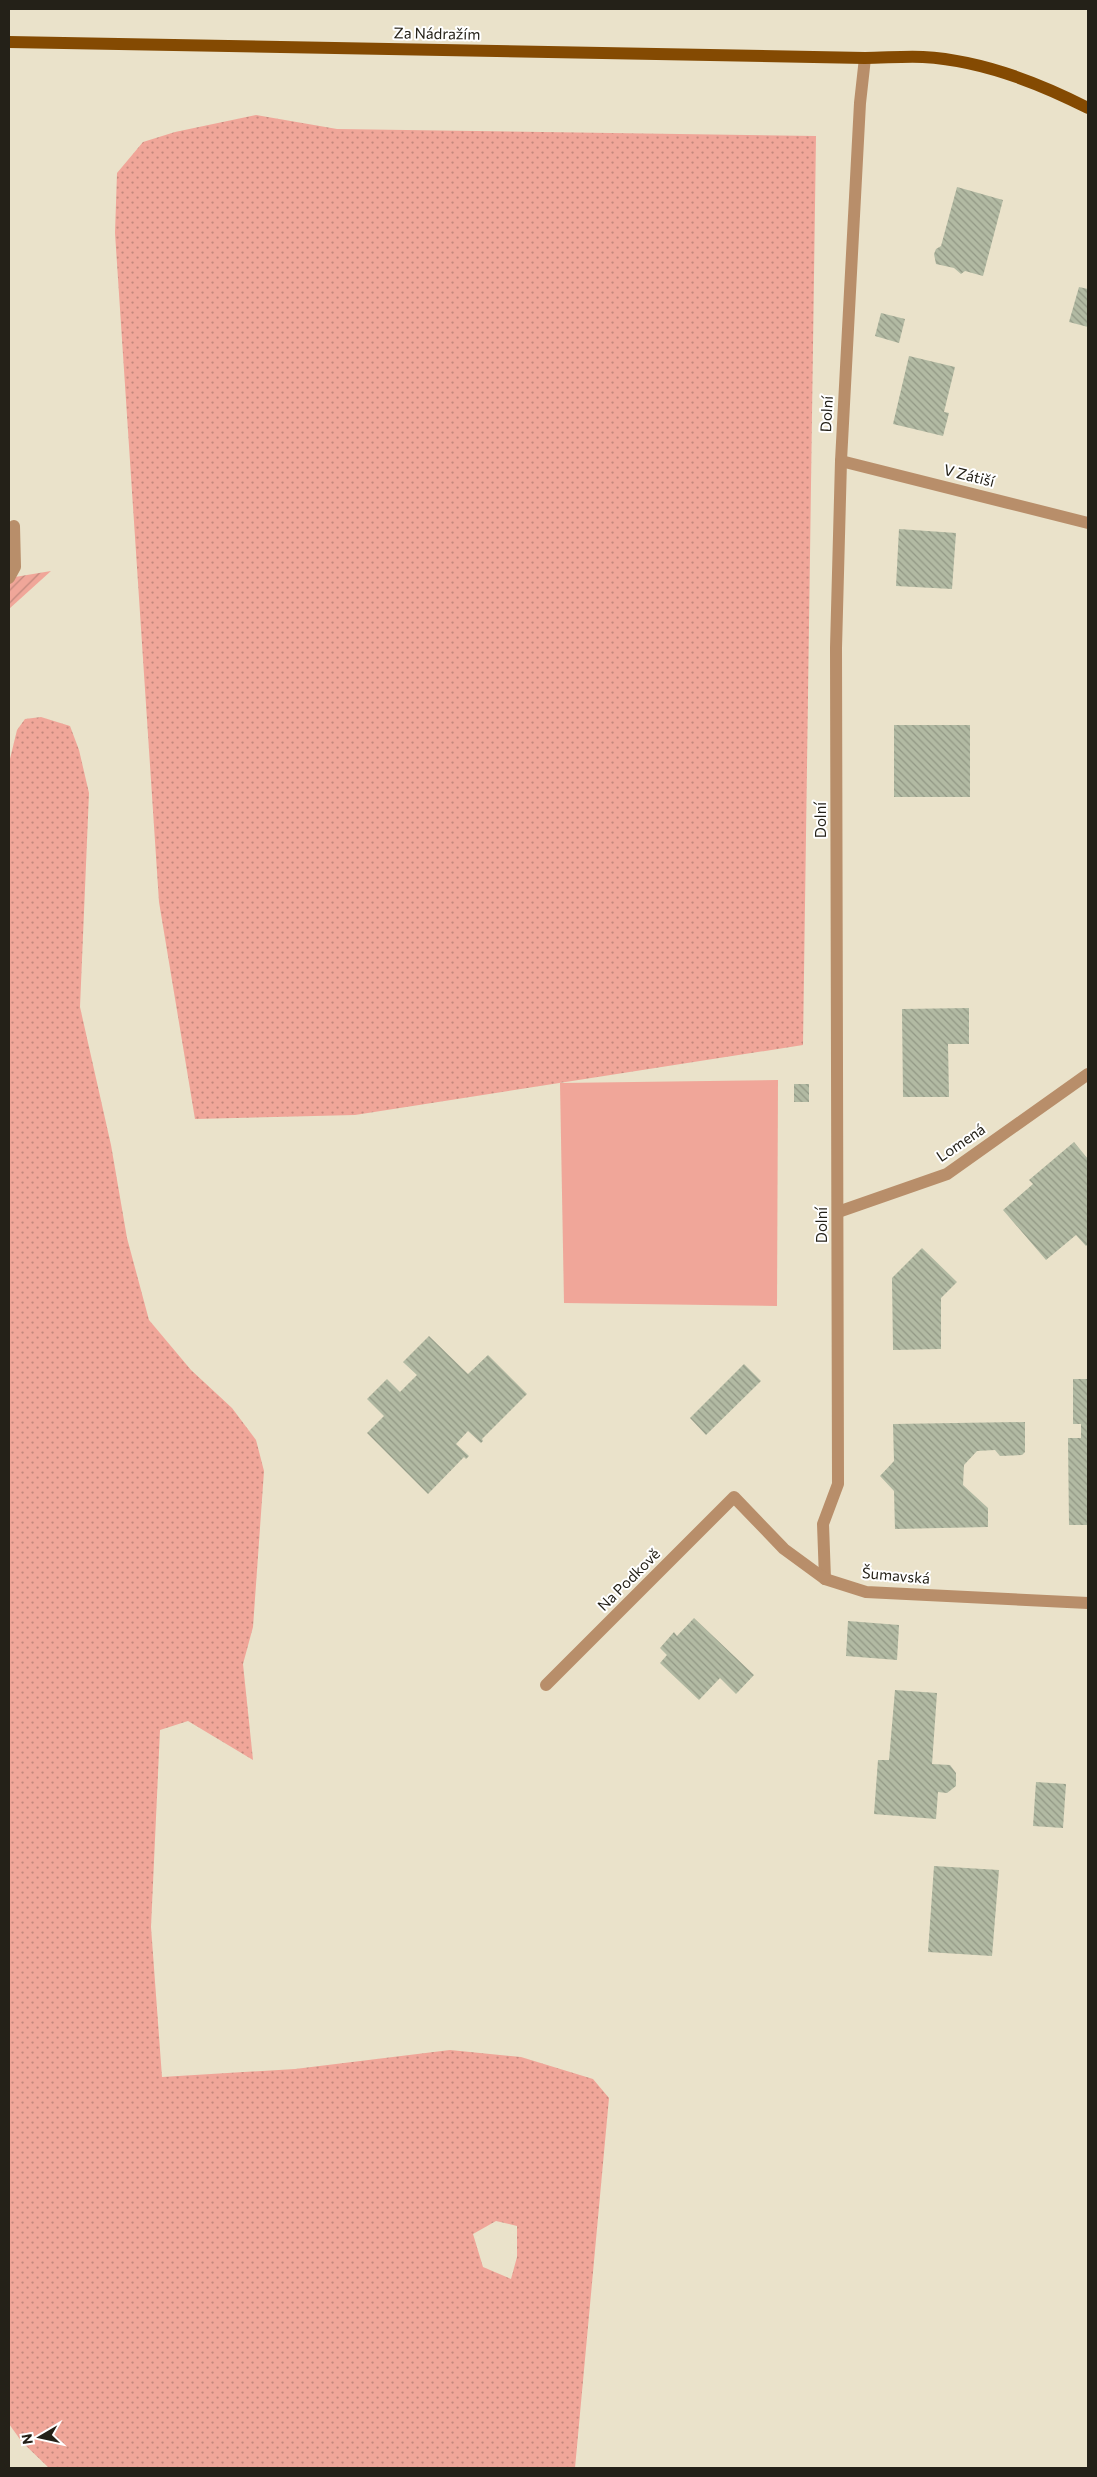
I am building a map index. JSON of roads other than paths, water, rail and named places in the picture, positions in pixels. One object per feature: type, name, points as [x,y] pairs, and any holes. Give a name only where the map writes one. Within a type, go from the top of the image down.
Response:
[{"type":"main road","name":"Za Nádražím","points":[[9,42],[865,58],[924,57],[972,64],[1006,73],[1060,94],[1088,108]]},
{"type":"street","name":"Dolní","points":[[825,1579],[823,1524],[838,1484],[836,648],[841,461],[859,113],[865,58]]},
{"type":"street","name":"V Zátiší","points":[[841,461],[1088,523]]},
{"type":"street","points":[[9,578],[15,567],[14,526]]},
{"type":"street","name":"Lomená","points":[[838,1212],[947,1174],[1088,1074]]},
{"type":"street","name":"Šumavská","points":[[734,1497],[784,1549],[825,1579],[866,1592],[1088,1603]]},
{"type":"street","name":"Na Podkově","points":[[546,1685],[734,1497]]}]
